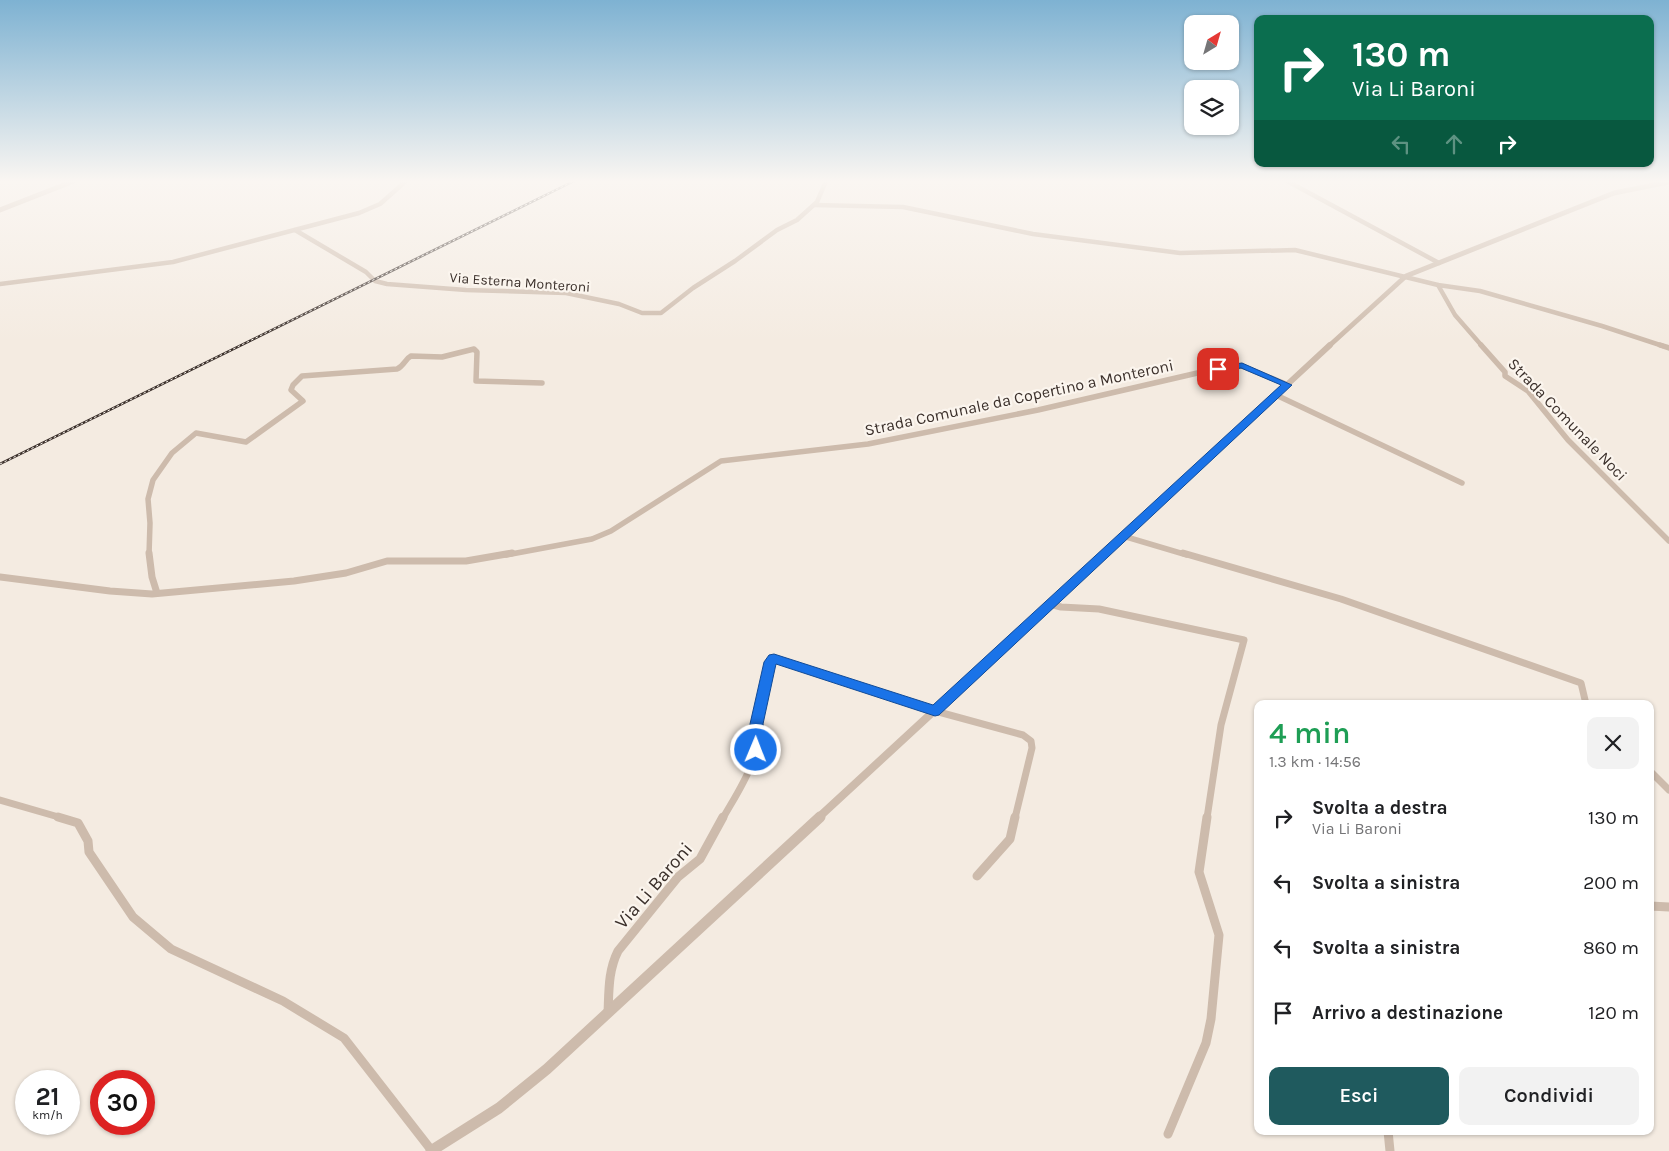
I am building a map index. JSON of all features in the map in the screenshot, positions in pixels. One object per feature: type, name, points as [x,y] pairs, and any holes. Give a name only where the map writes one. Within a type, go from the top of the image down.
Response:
[{"type":"street","points":[[0,284],[173,262],[277,235]]},
{"type":"street","name":"Via Esterna Monteroni","points":[[303,235],[366,272],[375,281],[387,284],[566,294],[604,300],[642,313],[653,314],[667,310],[693,288],[735,261],[771,235]]},
{"type":"street","points":[[1040,235],[1180,253],[1295,250],[1438,285],[1480,291],[1524,306],[1596,324],[1669,348]]},
{"type":"street","points":[[1387,235],[1439,263]]},
{"type":"street","points":[[0,800],[78,823],[88,841],[89,852],[133,916],[171,949],[283,1000],[344,1038],[432,1151],[499,1108],[523,1090],[1406,276],[1510,235]]},
{"type":"street","name":"Strada Comunale Noci","points":[[1438,285],[1455,315],[1505,372],[1505,376],[1528,391],[1568,440],[1669,541]]},
{"type":"street","points":[[157,593],[153,584],[149,560],[150,521],[148,497],[158,472],[176,449],[196,433],[246,442],[304,401],[292,390],[293,385],[302,376],[397,369],[403,366],[407,358],[411,356],[442,357],[474,349],[477,352],[476,381],[542,382]]},
{"type":"street","name":"Strada Comunale da Copertino a Monteroni","points":[[0,577],[110,591],[157,593],[294,581],[346,574],[362,567],[387,561],[466,561],[490,558],[592,539],[612,531],[721,461],[868,444],[914,436],[1038,410],[1206,371],[1242,366],[1288,385]]},
{"type":"street","points":[[1276,395],[1462,483]]},
{"type":"street","points":[[1123,536],[1341,599],[1581,683],[1585,700]]},
{"type":"street","points":[[1050,604],[1055,606],[1099,608],[1244,640],[1221,725],[1199,872],[1219,935],[1211,1018],[1206,1043],[1168,1134]]},
{"type":"street","name":"Via Li Baroni","points":[[608,1013],[610,969],[618,950],[678,877],[700,859],[751,766],[756,750],[758,733],[756,724],[770,662],[778,659],[935,711]]},
{"type":"street","points":[[935,711],[1023,735],[1031,741],[1032,748],[1010,839],[976,876]]},
{"type":"street","points":[[1654,775],[1669,790]]},
{"type":"street","points":[[1654,906],[1669,907]]},
{"type":"street","points":[[1388,1135],[1390,1151]]},
{"type":"railway","points":[[0,464],[465,235]]},
{"type":"route","points":[[756,750],[758,733],[756,724],[770,662],[774,659],[935,711],[1288,385],[1242,366],[1218,369]]}]
